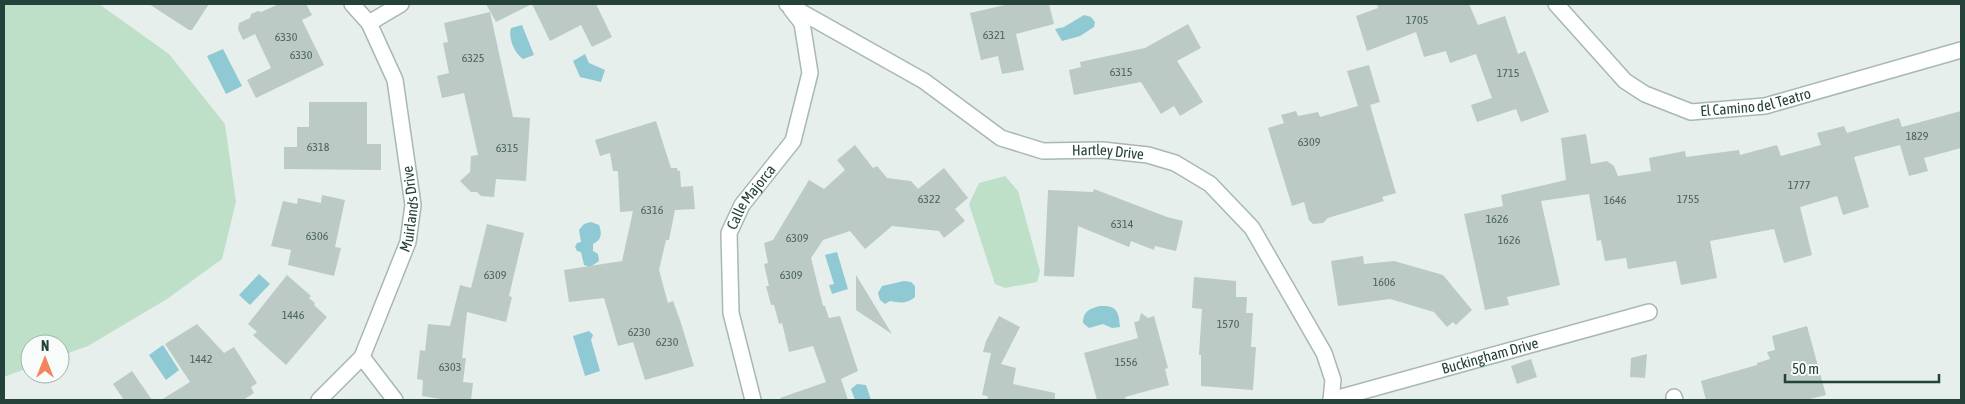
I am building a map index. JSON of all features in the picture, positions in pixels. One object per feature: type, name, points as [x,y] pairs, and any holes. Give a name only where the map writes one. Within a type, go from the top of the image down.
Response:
[{"type":"street","name":"Muirlands Drive","points":[[319,400],[362,357],[408,242],[413,205],[395,80],[369,23],[352,4]]},
{"type":"street","points":[[369,23],[401,4]]},
{"type":"street","name":"El Camino del Teatro","points":[[1556,4],[1625,81],[1645,94],[1691,112],[1766,106],[1961,50]]},
{"type":"street","name":"Calle Majorca","points":[[754,400],[731,313],[729,233],[742,205],[793,141],[810,73],[802,23],[788,5]]},
{"type":"street","name":"Hartley Drive","points":[[788,5],[924,81],[1001,138],[1043,152],[1102,150],[1148,155],[1175,163],[1210,184],[1252,228],[1324,353],[1333,380],[1331,400]]},
{"type":"street","name":"Buckingham Drive","points":[[1331,400],[1650,312]]},
{"type":"street","points":[[362,357],[394,400]]},
{"type":"green space","points":[[4,4],[99,4],[169,54],[225,124],[236,202],[222,259],[167,299],[88,346],[70,352],[70,334],[20,334],[20,371],[4,377]]},
{"type":"green space","points":[[1005,176],[1018,191],[1040,271],[1037,282],[1005,288],[995,284],[969,204],[979,183]]},
{"type":"water","points":[[1084,15],[1091,17],[1095,22],[1094,27],[1080,36],[1062,41],[1055,29],[1064,27]]},
{"type":"water","points":[[522,25],[534,55],[523,59],[514,49],[510,36],[511,28]]},
{"type":"water","points":[[223,49],[242,86],[226,94],[207,56]]},
{"type":"water","points":[[585,54],[589,63],[605,70],[601,82],[580,77],[573,61]]},
{"type":"water","points":[[591,222],[599,225],[601,234],[600,238],[593,244],[593,251],[598,254],[599,261],[590,267],[584,265],[581,252],[577,251],[575,247],[577,243],[581,242],[579,230],[584,224]]},
{"type":"water","points":[[837,252],[848,289],[832,294],[829,285],[834,284],[825,255]]},
{"type":"water","points":[[259,274],[270,284],[250,305],[239,295]]},
{"type":"water","points":[[904,281],[911,282],[915,286],[915,297],[906,302],[890,301],[885,304],[880,300],[878,293],[882,286]]},
{"type":"water","points":[[1100,306],[1116,310],[1120,327],[1112,328],[1103,324],[1089,328],[1083,323],[1087,311]]},
{"type":"water","points":[[589,331],[593,335],[591,340],[600,371],[585,376],[573,336]]},
{"type":"water","points":[[163,345],[179,370],[166,380],[149,355]]},
{"type":"water","points":[[857,384],[866,385],[871,400],[855,400],[851,389]]},
{"type":"building","points":[[149,4],[209,4],[192,30],[189,30]]},
{"type":"building","points":[[279,4],[306,4],[312,15],[302,20],[324,65],[256,98],[247,80],[271,68],[255,34],[243,40],[238,29],[239,23],[250,18],[251,14]]},
{"type":"building","points":[[486,4],[532,4],[496,22]]},
{"type":"building","points":[[532,4],[596,4],[612,37],[592,47],[581,25],[550,41]]},
{"type":"building","points":[[1009,4],[1049,4],[1054,24],[1016,34],[1024,70],[1002,74],[998,56],[981,60],[970,13]]},
{"type":"building","points":[[1377,4],[1469,4],[1478,25],[1505,16],[1518,54],[1525,51],[1549,112],[1521,122],[1516,109],[1477,122],[1471,105],[1492,98],[1476,54],[1450,63],[1446,51],[1424,57],[1416,32],[1367,51],[1356,16],[1378,8]]},
{"type":"building","points":[[490,12],[513,117],[530,118],[526,181],[496,179],[494,197],[481,196],[477,192],[471,192],[460,181],[470,172],[471,156],[478,155],[464,93],[442,98],[437,76],[449,73],[443,43],[448,42],[444,23]]},
{"type":"building","points":[[1188,24],[1201,48],[1177,61],[1203,102],[1180,116],[1174,106],[1161,114],[1141,82],[1074,95],[1069,70],[1081,67],[1080,62],[1145,48]]},
{"type":"building","points":[[1369,65],[1380,102],[1370,105],[1396,193],[1382,197],[1384,201],[1328,218],[1323,223],[1313,224],[1309,220],[1304,202],[1292,206],[1268,128],[1284,123],[1281,115],[1296,111],[1298,116],[1318,112],[1320,117],[1358,106],[1347,71]]},
{"type":"building","points":[[309,102],[367,102],[367,144],[381,144],[381,170],[284,169],[284,147],[297,147],[297,127],[309,127]]},
{"type":"building","points":[[1961,111],[1961,148],[1924,158],[1928,171],[1909,176],[1900,145],[1854,157],[1869,207],[1843,215],[1837,196],[1800,207],[1812,255],[1784,263],[1774,229],[1710,241],[1717,278],[1681,285],[1676,261],[1628,269],[1626,258],[1605,261],[1601,240],[1597,241],[1589,194],[1541,201],[1560,285],[1507,297],[1509,305],[1485,310],[1464,214],[1503,206],[1501,195],[1566,180],[1561,138],[1586,134],[1591,164],[1607,161],[1614,166],[1618,176],[1651,171],[1649,158],[1685,151],[1686,157],[1739,150],[1740,155],[1777,145],[1781,156],[1821,145],[1817,133],[1844,126],[1847,133],[1899,118],[1902,127]]},
{"type":"building","points":[[656,121],[671,168],[677,168],[680,171],[681,187],[693,186],[695,209],[675,210],[669,240],[666,240],[659,270],[668,303],[673,301],[694,366],[645,380],[633,342],[618,346],[604,298],[569,302],[564,270],[622,261],[633,211],[620,212],[618,171],[613,171],[610,153],[600,156],[595,140]]},
{"type":"building","points":[[855,145],[873,168],[877,166],[887,178],[911,181],[918,189],[944,168],[968,198],[955,209],[965,221],[944,238],[939,231],[892,226],[865,249],[850,231],[823,240],[811,258],[823,306],[825,306],[829,318],[840,316],[858,371],[841,379],[848,400],[781,400],[780,398],[826,382],[813,346],[789,352],[782,323],[779,324],[766,286],[769,286],[764,264],[768,263],[764,243],[773,240],[809,180],[824,189],[845,170],[837,160]]},
{"type":"building","points":[[1094,189],[1167,217],[1183,221],[1176,251],[1155,246],[1154,250],[1131,241],[1129,247],[1078,226],[1074,277],[1044,276],[1048,190],[1093,192]]},
{"type":"building","points":[[322,195],[345,200],[335,247],[341,248],[334,276],[288,265],[291,250],[271,246],[283,201],[297,204],[298,198],[321,203]]},
{"type":"building","points":[[487,224],[524,233],[509,296],[512,297],[506,322],[467,312],[462,358],[466,358],[463,382],[473,383],[471,400],[447,400],[422,396],[423,380],[417,379],[420,350],[425,351],[428,324],[450,326],[460,285],[471,288]]},
{"type":"building","points":[[1363,256],[1364,264],[1394,261],[1443,275],[1472,310],[1456,325],[1453,322],[1447,327],[1434,312],[1390,299],[1338,306],[1331,261]]},
{"type":"building","points":[[287,275],[311,296],[309,298],[315,303],[314,305],[327,317],[286,365],[253,335],[257,332],[248,324]]},
{"type":"building","points":[[856,275],[892,334],[856,310]]},
{"type":"building","points":[[1194,277],[1236,281],[1236,297],[1247,297],[1246,313],[1253,313],[1251,347],[1256,347],[1253,390],[1201,386],[1201,355],[1199,355],[1202,309],[1192,308]]},
{"type":"building","points":[[1141,313],[1148,318],[1154,316],[1168,368],[1165,369],[1169,385],[1125,397],[1126,400],[1097,400],[1084,353],[1138,338],[1134,322],[1139,321]]},
{"type":"building","points":[[999,316],[1020,327],[1001,364],[1016,368],[1013,384],[1055,393],[1055,400],[987,400],[988,396],[982,395],[991,353],[983,352],[986,341]]},
{"type":"building","points":[[197,324],[224,353],[234,347],[257,383],[251,387],[254,393],[243,400],[161,400],[190,382],[165,344]]},
{"type":"building","points":[[1807,326],[1826,395],[1806,400],[1706,400],[1701,381],[1757,365],[1757,363],[1770,359],[1767,352],[1775,350],[1772,336]]},
{"type":"building","points":[[1647,354],[1645,378],[1630,377],[1631,358]]},
{"type":"building","points":[[1531,359],[1537,377],[1517,384],[1511,366]]},
{"type":"building","points":[[132,371],[152,400],[124,400],[113,384]]}]
